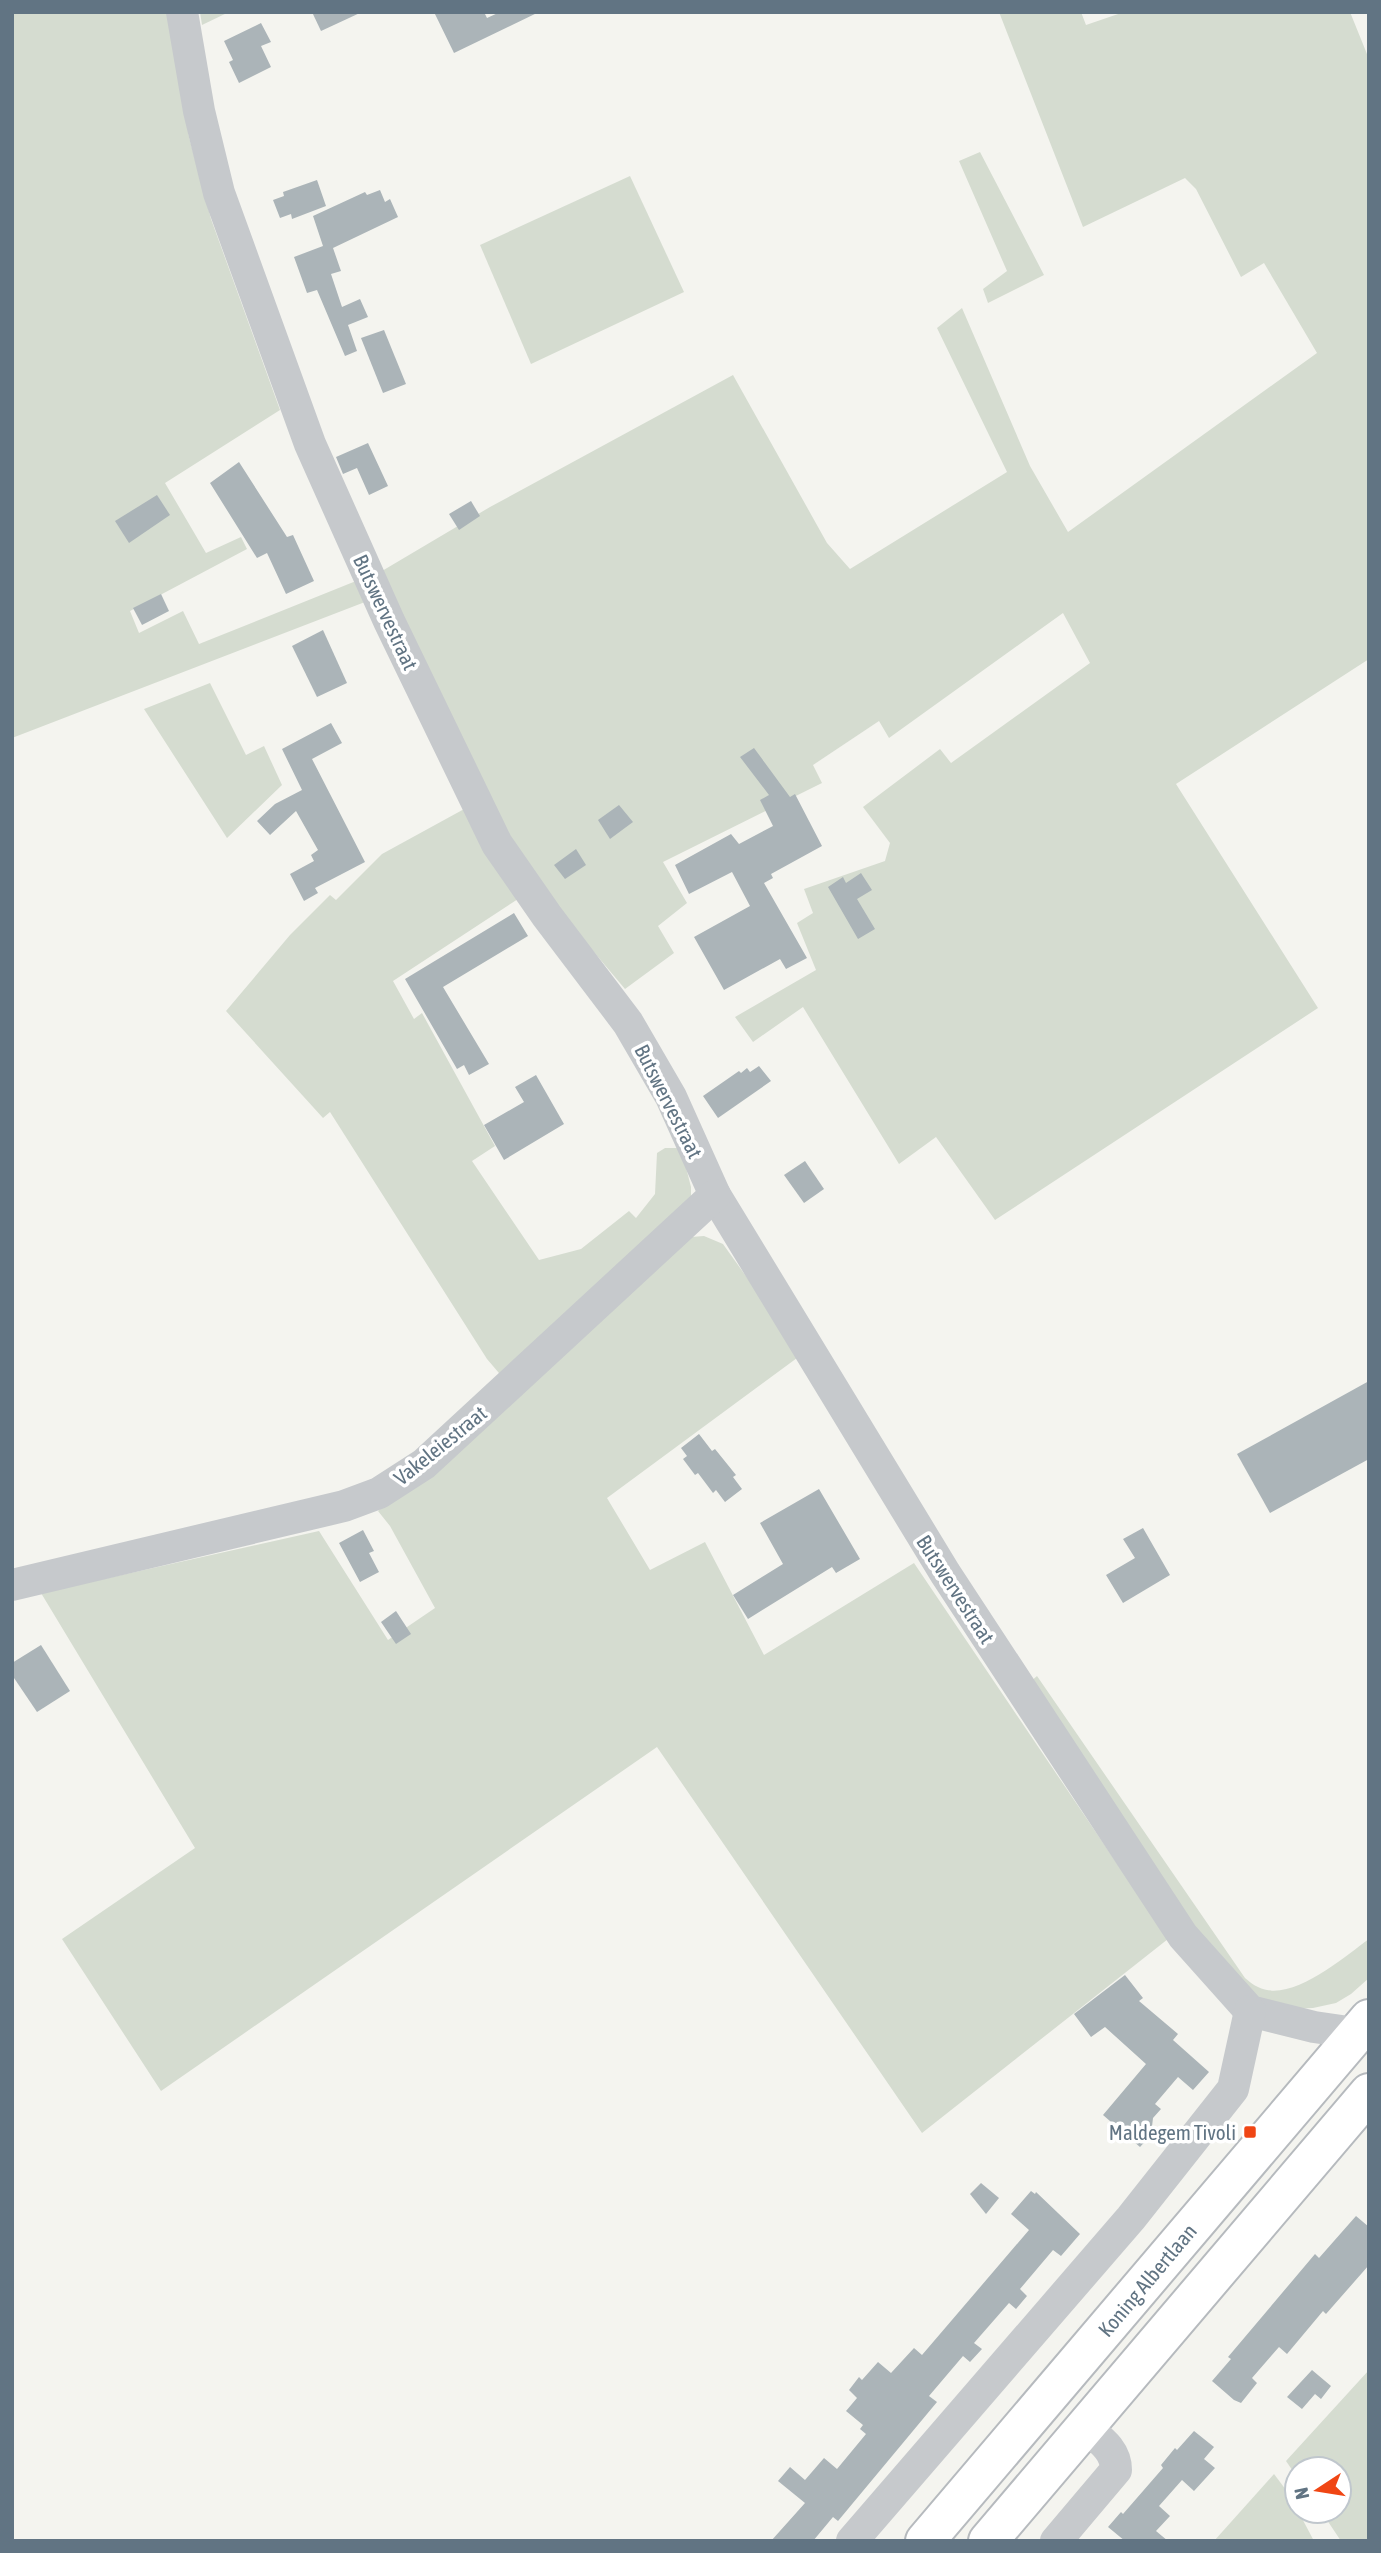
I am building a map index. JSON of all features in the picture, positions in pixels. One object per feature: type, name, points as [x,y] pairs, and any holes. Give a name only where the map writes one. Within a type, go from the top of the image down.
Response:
[{"type":"main road","name":"Koning Albertlaan","points":[[925,2541],[1365,2029]]},
{"type":"main road","points":[[988,2541],[1369,2093]]},
{"type":"street","name":"Butswervestraat","points":[[182,12],[199,111],[219,193],[310,444],[384,608],[497,844],[547,916],[628,1023],[671,1097],[715,1195],[952,1584],[1184,1936],[1250,2011]]},
{"type":"street","name":"Vakeleiestraat","points":[[12,1585],[344,1506],[379,1493],[424,1464],[715,1195]]},
{"type":"street","points":[[852,2541],[1131,2218],[1233,2090],[1250,2011],[1314,2027],[1365,2029]]},
{"type":"street","points":[[1056,2541],[1116,2470],[1116,2459],[1110,2448],[1084,2427]]},
{"type":"shaded area","points":[[12,12],[169,12],[189,137],[211,219],[280,410],[165,483],[206,553],[241,537],[247,549],[130,611],[139,633],[183,611],[199,644],[356,581],[365,602],[12,738]]},
{"type":"shaded area","points":[[200,12],[229,12],[202,25]]},
{"type":"shaded area","points":[[999,12],[1081,12],[1086,25],[1124,12],[1350,12],[1369,59],[1369,659],[1176,784],[1318,1008],[995,1220],[936,1137],[899,1164],[803,1007],[753,1042],[735,1017],[816,970],[797,923],[813,913],[804,889],[885,861],[890,843],[863,807],[940,749],[951,763],[1090,663],[1063,613],[889,738],[879,721],[813,765],[822,783],[663,862],[687,903],[658,926],[674,953],[625,989],[562,914],[508,834],[382,571],[490,507],[733,375],[827,543],[850,569],[1007,472],[937,328],[962,308],[1030,466],[1068,532],[1317,353],[1264,263],[1241,277],[1196,189],[1185,178],[1083,227]]},
{"type":"shaded area","points":[[980,152],[1044,275],[988,303],[983,289],[1007,271],[959,161]]},
{"type":"shaded area","points":[[630,176],[684,292],[531,364],[480,245]]},
{"type":"shaded area","points":[[210,683],[246,755],[264,746],[282,785],[227,838],[144,709]]},
{"type":"shaded area","points":[[466,808],[518,899],[393,981],[414,1019],[422,1013],[495,1146],[472,1161],[539,1260],[581,1249],[629,1211],[636,1218],[655,1194],[657,1153],[665,1148],[681,1148],[691,1187],[691,1237],[704,1236],[723,1244],[763,1300],[797,1358],[607,1498],[650,1570],[705,1542],[764,1655],[914,1563],[1168,1939],[922,2133],[657,1747],[161,2091],[62,1939],[195,1848],[41,1593],[319,1531],[388,1640],[435,1608],[390,1526],[378,1511],[516,1393],[487,1359],[330,1112],[323,1118],[226,1011],[290,935],[330,895],[336,900],[382,854]]},
{"type":"shaded area","points":[[1037,1676],[1245,1978],[1258,1987],[1271,1991],[1286,1989],[1332,1967],[1369,1939],[1369,1978],[1336,2003],[1313,2008],[1290,2009],[1251,1996],[1192,1931],[1029,1683]]},
{"type":"shaded area","points":[[1369,2370],[1369,2541],[1341,2541],[1330,2525],[1353,2525],[1353,2455],[1291,2455]]},
{"type":"shaded area","points":[[1274,2474],[1283,2486],[1283,2525],[1305,2525],[1314,2541],[1214,2541]]},
{"type":"building","points":[[312,12],[362,12],[321,31]]},
{"type":"building","points":[[434,12],[484,12],[487,18],[500,12],[539,12],[454,53]]},
{"type":"building","points":[[261,23],[271,42],[261,46],[271,67],[239,83],[229,62],[233,60],[224,41]]},
{"type":"building","points":[[317,180],[326,206],[292,219],[291,214],[280,218],[273,200],[284,196],[283,192]]},
{"type":"building","points":[[380,190],[385,202],[390,199],[398,217],[333,248],[341,271],[331,274],[342,307],[360,299],[368,317],[348,325],[357,351],[345,356],[317,290],[307,293],[294,257],[323,246],[313,216],[365,192],[367,195]]},
{"type":"building","points":[[384,330],[406,384],[383,393],[361,338]]},
{"type":"building","points":[[368,443],[388,486],[369,495],[357,468],[343,474],[336,457]]},
{"type":"building","points":[[239,462],[287,537],[293,535],[314,581],[286,594],[267,553],[257,558],[210,483]]},
{"type":"building","points":[[157,495],[170,515],[129,543],[115,521]]},
{"type":"building","points":[[471,501],[480,516],[459,530],[449,514]]},
{"type":"building","points":[[161,594],[169,611],[142,625],[133,608]]},
{"type":"building","points":[[323,630],[347,683],[317,697],[292,646]]},
{"type":"building","points":[[331,723],[342,743],[312,759],[365,862],[315,888],[318,893],[304,901],[290,874],[314,861],[311,855],[318,850],[296,811],[270,835],[257,821],[275,804],[302,790],[282,749]]},
{"type":"building","points":[[754,748],[790,797],[795,794],[822,846],[771,874],[773,878],[764,883],[807,958],[786,969],[780,959],[724,990],[694,937],[750,906],[732,872],[689,894],[675,865],[731,834],[739,844],[773,826],[760,800],[769,795],[740,757]]},
{"type":"building","points":[[619,805],[633,822],[610,839],[598,820]]},
{"type":"building","points":[[576,849],[586,865],[565,879],[554,865]]},
{"type":"building","points":[[861,873],[872,890],[857,899],[875,929],[858,939],[828,887],[843,877],[846,883]]},
{"type":"building","points":[[514,913],[528,936],[443,987],[489,1064],[469,1075],[464,1065],[457,1069],[405,979]]},
{"type":"building","points":[[759,1066],[771,1081],[718,1118],[703,1096],[739,1071],[741,1073],[747,1068],[750,1072]]},
{"type":"building","points":[[536,1075],[564,1124],[504,1160],[484,1125],[524,1102],[515,1087]]},
{"type":"building","points":[[805,1161],[824,1189],[804,1203],[784,1175]]},
{"type":"building","points":[[1369,1381],[1369,1459],[1270,1513],[1237,1454]]},
{"type":"building","points":[[699,1434],[736,1475],[733,1477],[742,1489],[725,1502],[716,1490],[713,1493],[698,1473],[695,1475],[683,1459],[687,1456],[681,1448]]},
{"type":"building","points":[[819,1489],[860,1559],[836,1573],[832,1567],[748,1619],[733,1595],[783,1564],[760,1523]]},
{"type":"building","points":[[1143,1528],[1170,1575],[1123,1603],[1106,1575],[1135,1558],[1123,1539]]},
{"type":"building","points":[[363,1530],[374,1551],[369,1553],[379,1572],[360,1582],[339,1543]]},
{"type":"building","points":[[396,1611],[411,1634],[396,1644],[381,1622]]},
{"type":"building","points":[[41,1645],[70,1691],[37,1712],[12,1675],[12,1663]]},
{"type":"building","points":[[1125,1975],[1143,1998],[1139,2001],[1178,2034],[1173,2040],[1209,2072],[1193,2090],[1178,2077],[1155,2104],[1161,2109],[1153,2118],[1151,2135],[1140,2147],[1103,2115],[1146,2064],[1105,2027],[1091,2037],[1074,2014]]},
{"type":"building","points":[[981,2183],[999,2198],[986,2214],[970,2194]]},
{"type":"building","points":[[1031,2191],[1035,2194],[1036,2192],[1080,2234],[1061,2256],[1053,2250],[1020,2289],[1027,2296],[1016,2309],[1009,2303],[974,2343],[982,2349],[970,2362],[963,2356],[929,2396],[937,2402],[838,2521],[833,2517],[813,2541],[771,2541],[805,2503],[778,2481],[790,2467],[805,2480],[824,2458],[837,2469],[866,2434],[860,2429],[863,2425],[846,2411],[857,2398],[849,2390],[859,2377],[862,2380],[878,2362],[891,2373],[914,2348],[922,2355],[1029,2230],[1011,2214]]},
{"type":"building","points":[[1356,2216],[1369,2227],[1369,2265],[1326,2314],[1323,2311],[1287,2354],[1279,2347],[1252,2378],[1257,2383],[1241,2403],[1234,2400],[1212,2381],[1231,2359],[1228,2357],[1315,2254],[1319,2258]]},
{"type":"building","points":[[1312,2370],[1331,2386],[1321,2399],[1315,2394],[1302,2409],[1287,2397]]},
{"type":"building","points":[[1194,2431],[1214,2447],[1204,2459],[1215,2468],[1194,2491],[1182,2480],[1159,2506],[1170,2516],[1156,2531],[1168,2541],[1125,2541],[1108,2527],[1121,2512],[1123,2514],[1163,2468],[1161,2465],[1175,2448],[1177,2450]]},
{"type":"place","name":"Maldegem Tivoli","points":[[1250,2132]]}]
